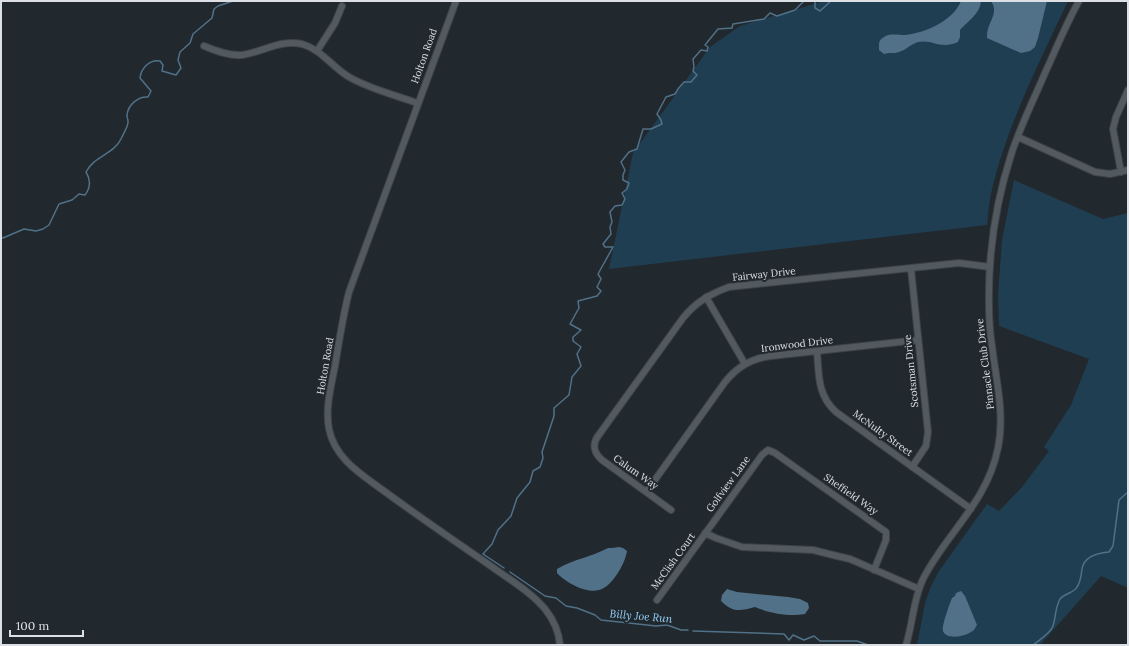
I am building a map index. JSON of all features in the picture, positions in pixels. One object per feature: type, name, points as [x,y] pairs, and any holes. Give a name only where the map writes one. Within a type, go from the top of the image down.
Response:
[{"type":"street","name":"Holton Road","points":[[456,1],[417,103],[350,292],[329,401],[329,431],[340,455],[349,464],[392,497],[503,575],[538,602],[548,613],[555,625],[560,645]]},
{"type":"street","name":"Pinnacle Club Drive","points":[[906,645],[913,608],[919,589],[933,563],[979,498],[990,475],[998,447],[1001,427],[1001,405],[991,343],[989,304],[990,266],[994,227],[1001,194],[1018,137],[1072,13],[1079,1]]},
{"type":"street","points":[[317,51],[335,23],[342,6]]},
{"type":"street","points":[[204,46],[222,53],[234,55],[251,53],[288,43],[304,45],[317,51],[336,68],[355,80],[417,103]]},
{"type":"street","points":[[1121,172],[1113,129],[1116,117],[1128,90]]},
{"type":"street","points":[[1018,137],[1095,172],[1110,174],[1128,170]]},
{"type":"street","name":"Fairway Drive","points":[[594,447],[598,436],[683,318],[692,307],[706,297],[729,287],[958,264],[990,266]]},
{"type":"street","name":"Scotsman Drive","points":[[911,269],[928,439],[924,449],[912,467]]},
{"type":"street","points":[[706,297],[745,364]]},
{"type":"street","name":"Ironwood Drive","points":[[647,491],[725,382],[745,364],[765,356],[918,340]]},
{"type":"street","name":"McNulty Street","points":[[817,351],[822,395],[827,403],[836,412],[971,509]]},
{"type":"street","name":"Calum Way","points":[[594,447],[602,460],[647,491],[671,510]]},
{"type":"street","name":"Golfview Lane","points":[[706,533],[762,455],[770,450]]},
{"type":"street","name":"Sheffield Way","points":[[770,450],[782,457],[886,532],[886,540],[874,570]]},
{"type":"street","points":[[706,533],[742,548],[790,549],[824,552],[850,560],[919,589]]},
{"type":"street","name":"McClish Court","points":[[657,600],[706,533]]},
{"type":"shaded area","points":[[824,1],[1068,1],[1024,96],[1005,144],[991,194],[987,225],[609,269],[633,153],[710,47],[740,26]]},
{"type":"shaded area","points":[[961,1],[981,1],[976,14],[960,30],[958,42],[941,45],[923,41],[895,53],[884,54],[879,50],[880,41],[886,36],[913,34],[938,25],[952,14]]},
{"type":"shaded area","points":[[991,1],[1047,1],[1035,47],[1030,51],[1021,53],[987,38],[988,27],[994,10]]},
{"type":"shaded area","points":[[1014,180],[1103,219],[1128,213],[1128,588],[1101,576],[1040,645],[917,645],[925,603],[931,586],[939,571],[987,504],[999,511],[1022,487],[1049,451],[1044,447],[1071,405],[1089,359],[999,326],[998,295],[1002,240]]},
{"type":"shaded area","points":[[619,547],[627,551],[624,562],[613,580],[604,588],[594,591],[582,589],[565,580],[557,573],[557,569],[570,563],[608,548]]},
{"type":"shaded area","points":[[727,589],[737,592],[800,599],[808,603],[809,608],[805,614],[799,615],[773,613],[755,607],[737,610],[729,608],[721,601],[722,595]]},
{"type":"shaded area","points":[[961,591],[965,596],[977,625],[974,630],[967,634],[953,637],[945,634],[943,631],[944,620],[952,598],[956,593]]},
{"type":"waterway","points":[[1,237],[3,238],[24,229],[36,231],[43,229],[49,225],[59,204],[72,200],[79,194],[85,195],[90,184],[86,172],[94,162],[118,144],[127,126],[127,115],[129,108],[137,100],[148,97],[151,91],[140,78],[144,68],[153,61],[160,61],[163,65],[162,71],[176,75],[181,68],[178,60],[180,52],[190,43],[193,34],[212,18],[214,9],[218,6],[233,1]]},
{"type":"waterway","name":"Billy Joe Run","points":[[504,568],[483,554],[492,544],[498,530],[511,516],[517,498],[530,482],[533,471],[540,467],[543,458],[542,452],[554,416],[554,408],[569,395],[572,377],[581,366],[577,354],[581,347],[573,341],[573,337],[581,330],[570,324],[579,308],[578,301],[597,296],[601,291],[597,287],[601,279],[598,274],[613,247],[605,247],[603,244],[611,234],[610,227],[612,222],[610,212],[615,206],[622,205],[625,199],[622,193],[627,189],[629,183],[623,180],[625,170],[621,162],[629,152],[637,149],[643,129],[651,129],[662,124],[657,114],[666,97],[675,94],[684,82],[691,82],[697,75],[693,71],[693,59],[701,50],[707,51],[708,47],[705,45],[718,29],[732,28],[733,24],[764,19],[770,13],[777,16],[795,10],[804,1]]},
{"type":"waterway","name":"Billy Joe Run","points":[[815,1],[815,8],[820,11],[831,1]]},
{"type":"waterway","points":[[1033,645],[1052,629],[1060,599],[1064,595],[1076,589],[1085,561],[1096,554],[1109,552],[1113,546],[1119,500],[1128,492]]},
{"type":"waterway","name":"Billy Joe Run","points":[[510,572],[545,596],[556,598],[566,606],[577,608],[595,615],[601,620],[656,626],[667,625],[681,630],[688,630]]},
{"type":"waterway","name":"Billy Joe Run","points":[[693,631],[784,634],[789,640],[793,635],[804,640],[814,636],[820,641],[857,641],[868,645]]}]
